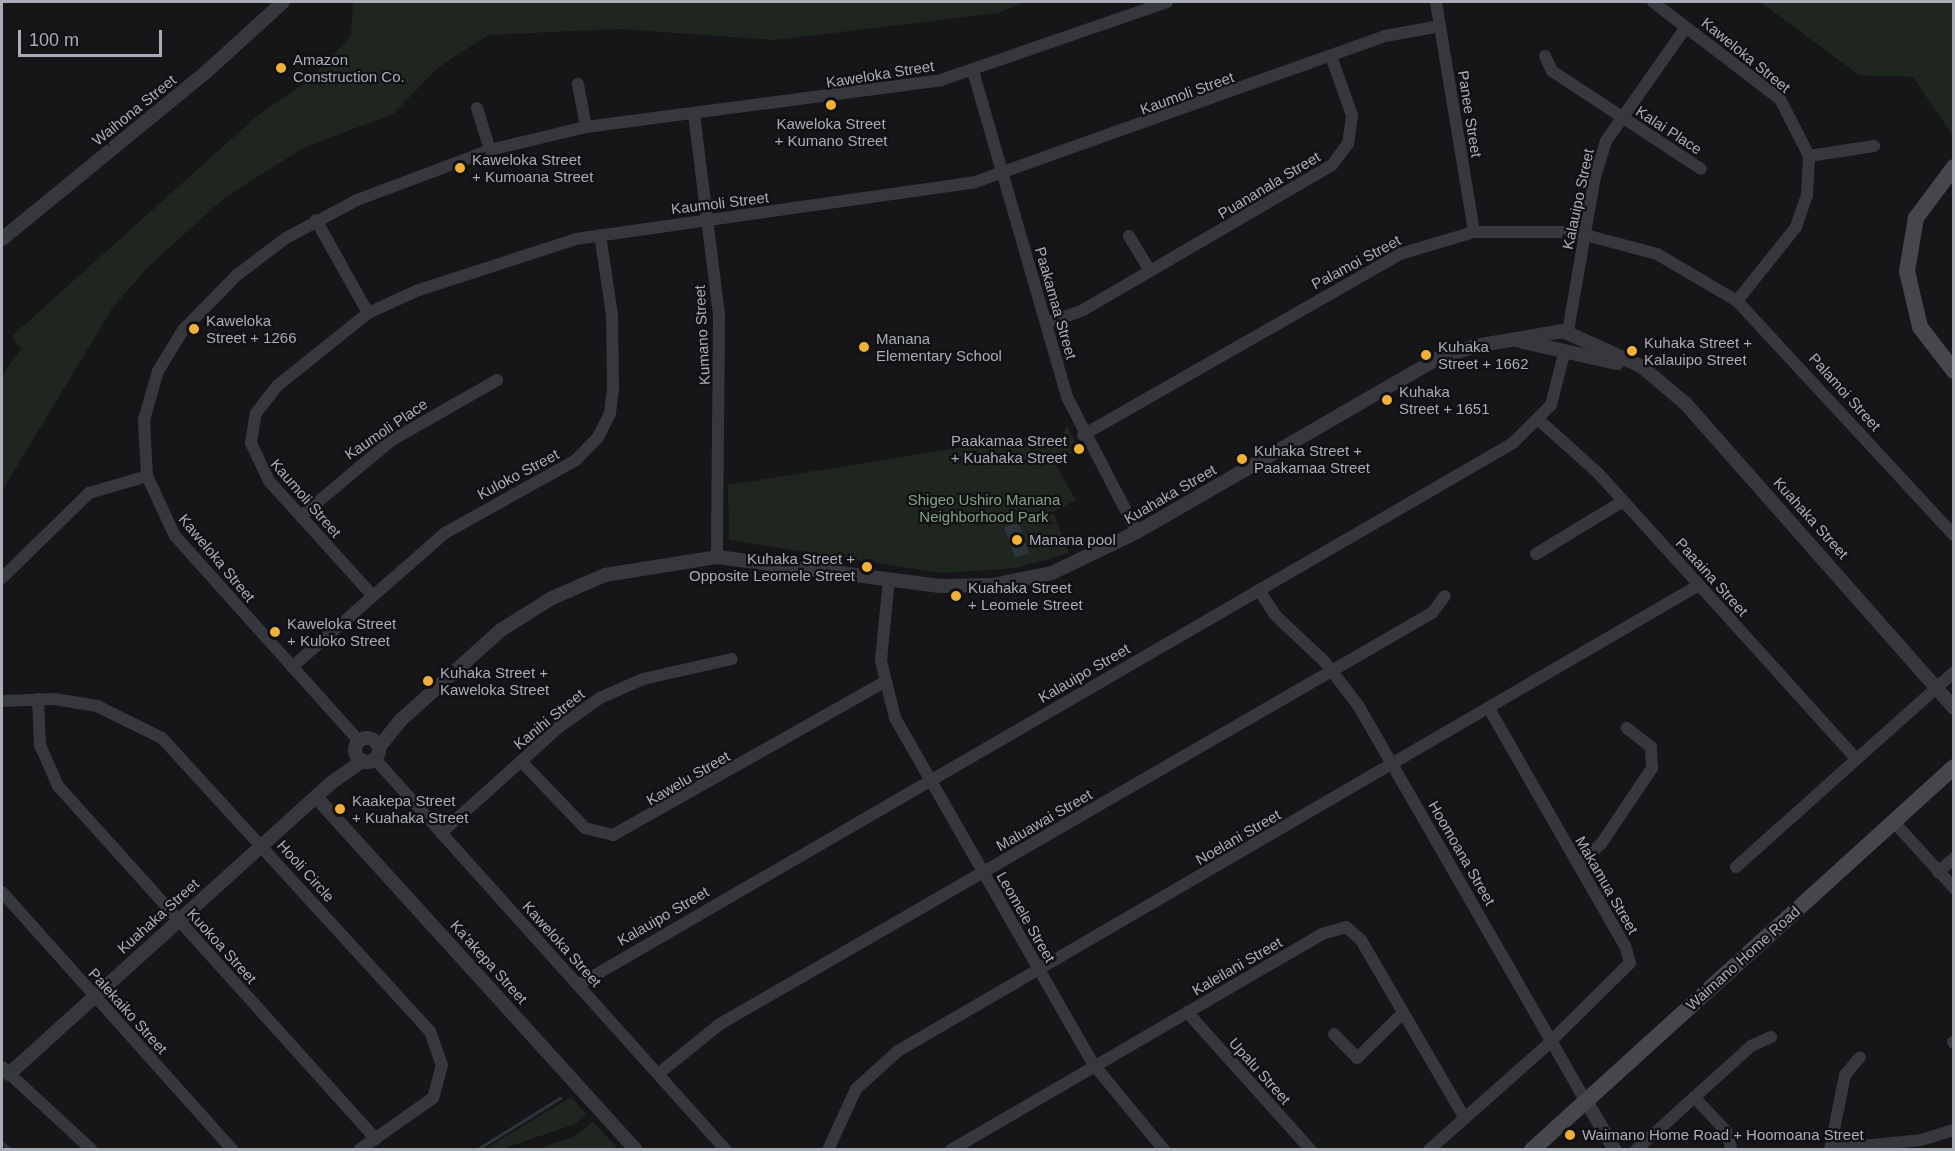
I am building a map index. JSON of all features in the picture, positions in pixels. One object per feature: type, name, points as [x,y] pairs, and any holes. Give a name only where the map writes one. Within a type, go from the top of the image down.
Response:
[{"type":"main road","points":[[1953,167],[1916,218],[1907,271],[1920,327],[1953,371]]},
{"type":"main road","name":"Waimano Home Road","points":[[1532,1149],[1953,767]]},
{"type":"street","name":"Waihona Street","points":[[2,239],[205,73],[283,2]]},
{"type":"street","name":"Kaweloka Street","points":[[726,1149],[175,536],[147,476],[147,407],[174,343],[237,275],[316,220],[490,150],[586,127],[881,91],[974,71],[1167,2]]},
{"type":"street","name":"Panee Street","points":[[1436,2],[1474,232]]},
{"type":"street","name":"Kaweloka Street","points":[[1653,2],[1780,99],[1809,156],[1807,195],[1796,227],[1737,301]]},
{"type":"street","name":"Kaumoli Street","points":[[372,595],[301,516],[254,458],[256,414],[295,368],[368,313],[504,259],[600,235],[901,196],[1003,174],[1385,36],[1440,26]]},
{"type":"street","name":"Kalauipo Street","points":[[1568,333],[1599,159],[1620,116],[1686,27]]},
{"type":"street","name":"Puananala Street","points":[[1046,323],[1083,310],[1338,159],[1350,136],[1352,115],[1331,56]]},
{"type":"street","name":"Kalai Place","points":[[1545,56],[1552,71],[1701,169]]},
{"type":"street","name":"Paakamaa Street","points":[[974,71],[1046,323],[1083,435],[1137,532]]},
{"type":"street","points":[[579,84],[586,127]]},
{"type":"street","points":[[477,108],[490,150]]},
{"type":"street","name":"Kumano Street","points":[[694,114],[719,316],[717,557]]},
{"type":"street","points":[[1809,156],[1874,146]]},
{"type":"street","points":[[316,220],[368,313]]},
{"type":"street","name":"Palamoi Street","points":[[1083,435],[1372,267],[1428,244],[1474,232],[1525,228],[1585,233],[1657,254],[1737,301],[1953,535]]},
{"type":"street","name":"Kuloko Street","points":[[292,668],[372,595],[446,533],[576,460],[598,437],[613,387],[612,315],[600,235]]},
{"type":"street","points":[[1129,236],[1150,271]]},
{"type":"street","points":[[1564,352],[1568,333]]},
{"type":"street","points":[[1564,352],[1568,333]]},
{"type":"street","name":"Kuahaka Street","points":[[5,1071],[94,996],[501,630],[552,597],[634,566],[717,557],[889,579],[966,586],[1019,581],[1081,562],[1437,359],[1513,340],[1568,333],[1628,358],[1686,404],[1939,685],[1953,708]]},
{"type":"street","name":"Kuahaka Street","points":[[1513,340],[1564,352],[1604,357],[1654,379]]},
{"type":"street","name":"Kalauipo Street","points":[[578,985],[1513,443],[1540,421],[1556,394],[1564,352]]},
{"type":"street","name":"Kaumoli Place","points":[[301,516],[392,440],[497,380]]},
{"type":"street","name":"Paaaina Street","points":[[1540,421],[1623,501],[1856,759]]},
{"type":"street","points":[[2,578],[89,493],[147,476]]},
{"type":"street","points":[[1536,554],[1623,501]]},
{"type":"street","name":"Leomele Street","points":[[889,579],[881,646],[883,683],[895,718],[1094,1065],[1164,1149]]},
{"type":"street","name":"Noelani Street","points":[[828,1149],[848,1101],[883,1061],[1699,585]]},
{"type":"street","name":"Hoomoana Street","points":[[1259,590],[1283,624],[1333,671],[1392,765],[1615,1149]]},
{"type":"street","name":"Maluawai Street","points":[[658,1074],[720,1024],[1432,613],[1445,596]]},
{"type":"street","name":"Kanihi Street","points":[[441,833],[571,717],[617,689],[732,659]]},
{"type":"street","points":[[1736,867],[1953,672]]},
{"type":"street","name":"Kawelu Street","points":[[521,761],[585,828],[613,835],[883,683]]},
{"type":"street","name":"Kuahaka Street","points":[[1939,685],[1953,694]]},
{"type":"street","name":"Hooli Circle","points":[[2,701],[38,699],[97,706],[149,729],[181,754],[430,1031],[440,1049],[442,1074],[433,1098],[359,1149]]},
{"type":"street","name":"Kuokoa Street","points":[[38,699],[40,745],[58,786],[376,1139]]},
{"type":"street","name":"Makamua Street","points":[[1429,1149],[1552,1040],[1630,963],[1578,864],[1489,709]]},
{"type":"street","points":[[1578,864],[1601,844],[1652,768],[1651,747],[1627,728]]},
{"type":"street","name":"Ka'akepa Street","points":[[316,797],[636,1149]]},
{"type":"street","points":[[1893,821],[1953,888]]},
{"type":"street","points":[[1938,872],[1953,858]]},
{"type":"street","name":"Palekaiko Street","points":[[2,892],[233,1149]]},
{"type":"street","name":"Kaleilani Street","points":[[951,1149],[1322,934],[1346,927],[1361,940],[1464,1117]]},
{"type":"street","name":"Upalu Street","points":[[1187,1012],[1311,1149]]},
{"type":"street","points":[[1334,1034],[1357,1058],[1403,1013]]},
{"type":"street","points":[[1636,1149],[1751,1046],[1771,1037]]},
{"type":"street","points":[[1860,1057],[1845,1075],[1830,1149],[1930,1139],[1953,1130]]},
{"type":"street","points":[[5,1071],[92,1149]]},
{"type":"street","points":[[1694,1097],[1725,1131],[1731,1147]]},
{"type":"green space","points":[[353,2],[1023,2],[998,13],[775,40],[620,29],[488,35],[439,67],[393,114],[305,147],[224,198],[149,266],[113,307],[2,491],[2,376],[21,349],[12,336],[257,116],[309,80],[351,36]]},
{"type":"green space","points":[[1760,2],[1953,2],[1953,136],[1913,77],[1859,75]]},
{"type":"green space","name":"Shigeo Ushiro Manana Neighborhood Park","points":[[1067,425],[1082,455],[1073,453],[1054,462],[1076,500],[1053,512],[1069,553],[1016,568],[942,573],[729,540],[728,485],[1025,437],[1031,451],[1063,435]]},
{"type":"green space","points":[[571,1097],[586,1114],[575,1124],[502,1149],[485,1149]]},
{"type":"green space","points":[[593,1122],[618,1149],[536,1149],[573,1137]]},
{"type":"shaded area","name":"Manana pool","points":[[1018,522],[1029,553],[1015,558],[1004,527]]},
{"type":"waterway","points":[[476,1150],[560,1098]]},
{"type":"waterway","points":[[2,1142],[10,1150]]},
{"type":"place","name":"Amazon Construction Co.","points":[[281,68]]},
{"type":"place","name":"Kaweloka Street + Kumano Street","points":[[831,105]]},
{"type":"place","name":"Kaweloka Street + Kumoana Street","points":[[460,168]]},
{"type":"place","name":"Kaweloka Street + 1266","points":[[194,329]]},
{"type":"place","name":"Manana Elementary School","points":[[864,347]]},
{"type":"place","name":"Kuhaka Street + Kalauipo Street","points":[[1632,351]]},
{"type":"place","name":"Kuhaka Street + 1662","points":[[1426,355]]},
{"type":"place","name":"Kuhaka Street + 1651","points":[[1387,400]]},
{"type":"place","name":"Paakamaa Street + Kuahaka Street","points":[[1079,449]]},
{"type":"place","name":"Kuhaka Street + Paakamaa Street","points":[[1242,459]]},
{"type":"place","name":"Manana pool","points":[[1017,540]]},
{"type":"place","name":"Kuhaka Street + Opposite Leomele Street","points":[[867,567]]},
{"type":"place","name":"Kuahaka Street + Leomele Street","points":[[956,596]]},
{"type":"place","name":"Kaweloka Street + Kuloko Street","points":[[275,632]]},
{"type":"place","name":"Kuhaka Street + Kaweloka Street","points":[[428,681]]},
{"type":"place","name":"Kaakepa Street + Kuahaka Street","points":[[340,809]]},
{"type":"place","name":"Waimano Home Road + Hoomoana Street","points":[[1570,1135]]}]
